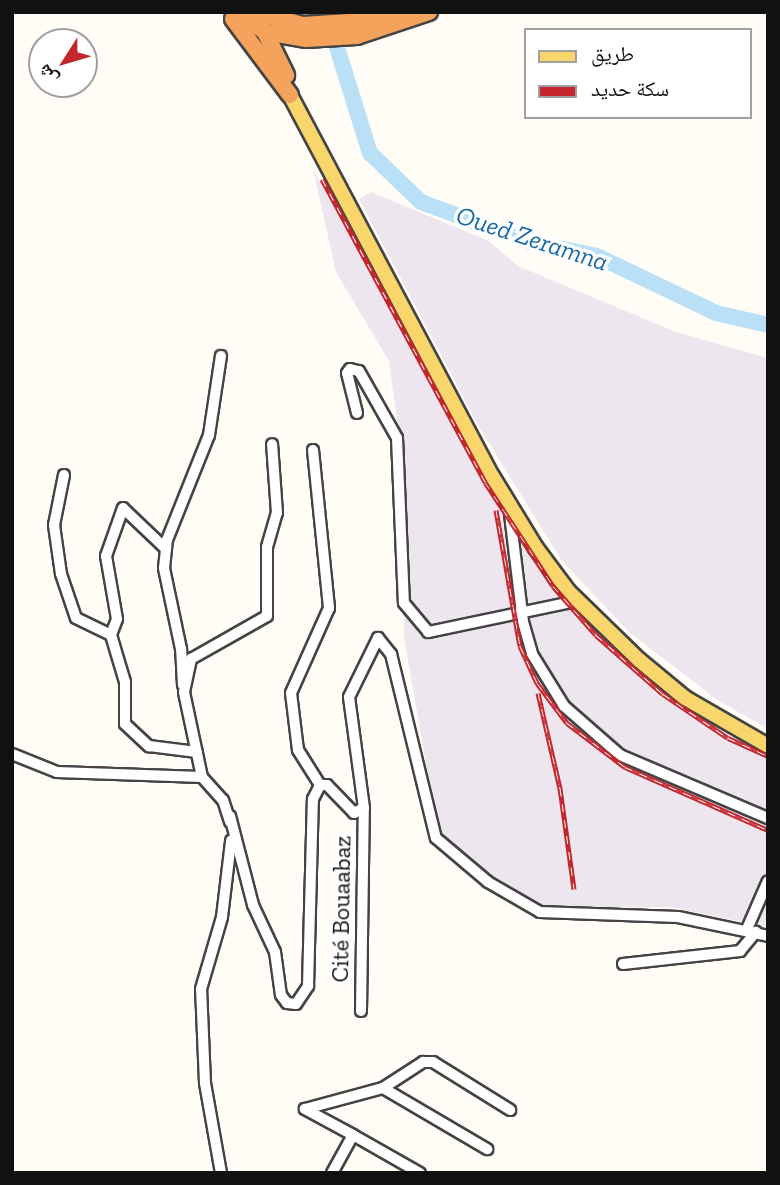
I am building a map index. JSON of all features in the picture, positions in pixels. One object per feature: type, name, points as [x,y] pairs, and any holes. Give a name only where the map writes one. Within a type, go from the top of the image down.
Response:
[{"type":"highway","points":[[227,12],[293,94]]},
{"type":"highway","points":[[234,12],[269,26],[303,34],[355,29],[429,12]]},
{"type":"highway","points":[[253,12],[269,26],[293,94]]},
{"type":"highway","points":[[355,29],[394,12]]},
{"type":"highway","points":[[293,94],[288,56],[303,34]]},
{"type":"main road","points":[[293,94],[328,171],[509,506],[577,601],[685,698],[768,746]]},
{"type":"street","points":[[202,777],[184,692],[181,649],[164,568],[166,549],[209,435],[221,356]]},
{"type":"street","points":[[357,413],[347,373],[350,369],[359,371],[397,438],[404,603],[414,619],[428,632],[521,610],[577,601]]},
{"type":"street","points":[[184,692],[191,659],[267,616],[267,547],[276,513],[272,444]]},
{"type":"street","points":[[313,450],[329,608],[291,693],[298,750],[320,785]]},
{"type":"street","points":[[64,475],[54,524],[61,574],[76,618],[111,635]]},
{"type":"street","points":[[509,506],[521,610],[532,654],[564,706],[603,743],[632,762],[768,818]]},
{"type":"street","points":[[166,549],[123,508],[106,556],[117,619],[111,635],[125,682],[125,724],[149,746],[197,752]]},
{"type":"street","name":"Cité Bouaabaz","points":[[360,1011],[364,808],[349,697],[378,638],[391,654],[436,838],[449,852],[540,912],[571,917],[678,916],[752,931]]},
{"type":"street","points":[[12,754],[57,772],[202,777],[214,786],[230,816],[253,905],[275,952],[281,995],[287,1003],[296,1004],[308,986],[313,799],[320,785]]},
{"type":"street","points":[[320,785],[327,785],[357,815],[364,808]]},
{"type":"street","points":[[221,1173],[205,1083],[201,989],[222,917],[231,851],[230,816]]},
{"type":"street","points":[[623,964],[740,951],[752,931],[768,881]]},
{"type":"street","points":[[752,931],[768,936]]},
{"type":"street","points":[[420,1173],[305,1109],[383,1088],[423,1062],[433,1062],[510,1110]]},
{"type":"street","points":[[383,1088],[487,1149]]},
{"type":"street","points":[[332,1173],[352,1135]]},
{"type":"shaded area","points":[[313,169],[485,485],[557,595],[648,685],[683,711],[768,756],[768,927],[669,907],[541,908],[508,891],[439,838],[404,637],[403,465],[389,361],[336,272]]},
{"type":"shaded area","points":[[371,192],[489,241],[518,266],[676,332],[768,358],[768,729],[716,699],[629,632],[562,561],[479,427],[359,199]]},
{"type":"waterway","name":"Oued Zeramna","points":[[326,12],[370,153],[421,202],[529,242],[597,256],[716,313],[768,325]]},
{"type":"railway","points":[[322,179],[485,482],[553,586],[596,635],[663,694],[728,738],[768,756]]},
{"type":"railway","points":[[496,510],[520,646],[537,683],[567,723],[625,767],[768,830]]},
{"type":"railway","points":[[538,693],[560,788],[574,889]]}]
